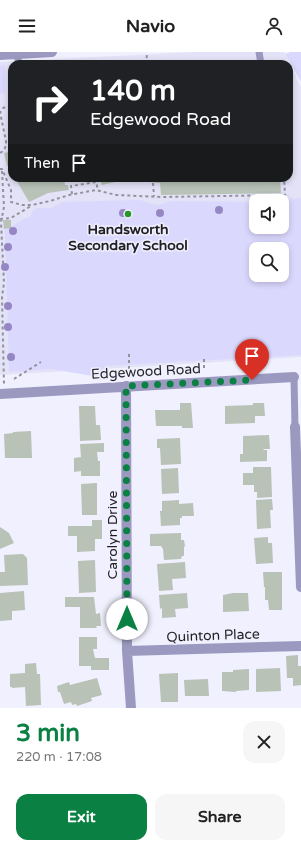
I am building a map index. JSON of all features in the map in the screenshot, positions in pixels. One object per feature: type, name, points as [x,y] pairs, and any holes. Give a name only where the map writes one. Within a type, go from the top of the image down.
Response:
[{"type":"street","points":[[0,54],[18,59],[52,52]]},
{"type":"street","name":"Edgewood Road","points":[[2,394],[294,377]]},
{"type":"street","name":"Carolyn Drive","points":[[126,386],[127,651],[131,708]]},
{"type":"street","points":[[295,427],[301,587]]},
{"type":"street","name":"Quinton Place","points":[[127,651],[301,646]]},
{"type":"lane","points":[[294,377],[295,427]]},
{"type":"path","points":[[146,60],[147,54]]},
{"type":"path","points":[[0,153],[6,146],[0,113],[3,108],[8,106]]},
{"type":"path","points":[[1,169],[10,187],[11,202],[22,206],[32,205],[72,194],[98,190],[116,195],[285,195],[284,182]]},
{"type":"path","points":[[1,169],[4,207],[1,219],[4,284],[2,308],[2,394]]},
{"type":"path","points":[[72,194],[71,186],[96,182],[98,190]]},
{"type":"path","points":[[153,183],[154,196]]},
{"type":"path","points":[[1,219],[11,218],[18,212],[32,205]]},
{"type":"path","points":[[129,354],[129,374]]},
{"type":"path","points":[[204,359],[204,370]]},
{"type":"path","points":[[14,380],[41,362]]},
{"type":"shaded area","name":"Handsworth Secondary School","points":[[192,52],[284,52],[288,60],[38,60]]},
{"type":"shaded area","points":[[301,52],[301,82],[293,68],[293,60],[288,60],[285,54]]},
{"type":"shaded area","name":"Handsworth Secondary School","points":[[0,62],[8,62],[8,182],[293,182],[293,71],[301,87],[301,357],[0,375]]},
{"type":"shaded area","points":[[5,65],[5,93],[0,94],[0,66]]},
{"type":"shaded area","name":"Handsworth Secondary School","points":[[301,198],[301,355],[106,366],[105,378],[51,369],[9,372],[5,230],[30,217],[33,210],[37,208],[51,208],[63,202],[141,200],[158,205],[171,201],[249,202],[249,234],[289,234],[289,199]]},
{"type":"building","points":[[8,152],[8,166],[7,166],[4,153]]},
{"type":"building","name":"Handsworth Secondary School","points":[[17,182],[65,182],[65,185],[68,185],[69,190],[48,193],[29,202]]},
{"type":"building","name":"Handsworth Secondary School","points":[[101,182],[115,182],[102,185]]},
{"type":"building","name":"Handsworth Secondary School","points":[[148,182],[280,182],[281,193],[161,195],[160,183]]},
{"type":"building","points":[[3,220],[11,220],[11,228],[4,229]]},
{"type":"building","points":[[180,403],[191,403],[193,428],[182,428],[182,426],[156,426],[155,410],[180,410]]},
{"type":"building","points":[[253,403],[264,403],[265,416],[255,416],[255,423],[225,424],[225,406],[253,405]]},
{"type":"building","points":[[79,406],[95,406],[96,425],[100,425],[101,440],[80,441]]},
{"type":"building","points":[[31,431],[32,458],[5,458],[4,434]]},
{"type":"building","points":[[269,435],[270,449],[263,450],[267,450],[267,461],[240,462],[240,454],[243,454],[243,436]]},
{"type":"building","points":[[180,438],[181,464],[161,465],[160,448],[157,448],[157,439]]},
{"type":"building","points":[[104,443],[104,452],[97,452],[98,461],[100,461],[100,476],[81,476],[81,471],[74,472],[74,458],[81,457],[80,444]]},
{"type":"building","points":[[253,467],[271,467],[272,497],[257,498],[257,492],[254,492],[254,485],[243,485],[243,473],[253,473]]},
{"type":"building","points":[[178,468],[179,493],[162,494],[161,469]]},
{"type":"building","points":[[97,483],[97,515],[82,515],[81,484]]},
{"type":"building","points":[[272,499],[273,510],[270,510],[271,528],[257,529],[256,500]]},
{"type":"building","points":[[179,500],[179,504],[193,503],[194,516],[182,516],[182,518],[180,518],[180,525],[161,526],[160,511],[162,511],[162,501]]},
{"type":"building","points":[[92,520],[102,520],[102,539],[95,539],[95,551],[77,552],[77,536],[68,536],[68,526],[92,526]]},
{"type":"building","points":[[0,527],[9,533],[14,543],[0,549]]},
{"type":"building","points":[[181,533],[181,540],[184,540],[185,546],[184,556],[182,556],[181,559],[164,560],[163,549],[161,546],[150,546],[150,534]]},
{"type":"building","points":[[268,537],[268,543],[272,543],[273,563],[256,564],[254,538]]},
{"type":"building","points":[[23,554],[27,558],[28,585],[0,586],[0,572],[5,572],[4,555]]},
{"type":"building","points":[[95,560],[96,592],[79,593],[78,561]]},
{"type":"building","points":[[185,562],[186,578],[172,579],[173,590],[159,591],[157,564]]},
{"type":"building","points":[[263,572],[282,572],[282,610],[269,610],[268,600],[265,600]]},
{"type":"building","points":[[24,591],[25,610],[12,611],[12,620],[0,621],[0,593]]},
{"type":"building","points":[[187,593],[188,608],[175,609],[176,617],[162,618],[162,608],[160,609],[159,595]]},
{"type":"building","points":[[248,593],[249,611],[223,612],[223,595]]},
{"type":"building","points":[[65,597],[94,597],[96,614],[100,613],[101,626],[96,626],[97,628],[80,628],[80,607],[65,607]]},
{"type":"building","points":[[79,637],[97,637],[97,649],[93,649],[95,658],[109,658],[109,670],[91,670],[91,666],[79,666]]},
{"type":"building","points":[[298,655],[298,666],[301,666],[301,685],[293,686],[293,678],[287,678],[286,656]]},
{"type":"building","points":[[36,663],[37,674],[40,674],[41,705],[26,706],[25,687],[10,687],[10,674],[25,673],[25,664]]},
{"type":"building","points":[[280,668],[281,691],[256,692],[256,669]]},
{"type":"building","points":[[249,669],[249,690],[236,692],[222,691],[222,672],[233,672],[233,670]]},
{"type":"building","points":[[178,673],[178,702],[161,702],[159,674]]},
{"type":"building","points":[[97,678],[102,695],[91,698],[92,701],[77,706],[76,704],[72,705],[71,702],[64,704],[60,692],[58,692],[57,686],[69,682],[70,685]]},
{"type":"building","points":[[208,679],[209,696],[185,696],[184,680]]},
{"type":"place","name":"Handsworth Secondary School","points":[[128,214]]},
{"type":"route","points":[[127,619],[126,386],[252,380]]}]
